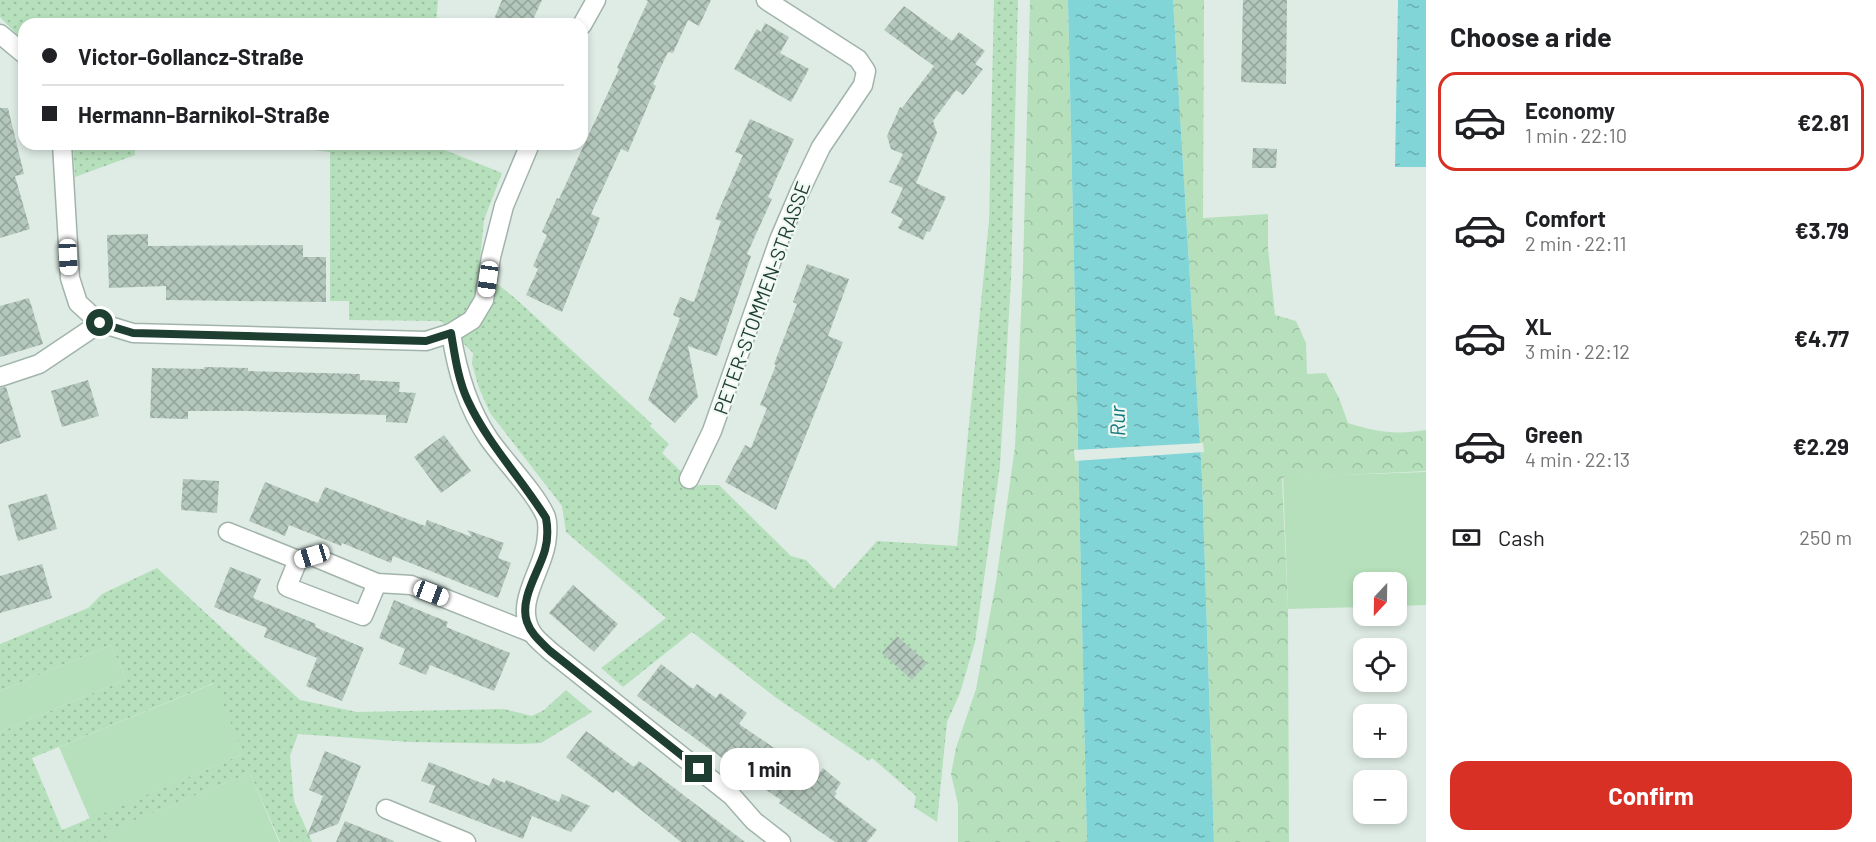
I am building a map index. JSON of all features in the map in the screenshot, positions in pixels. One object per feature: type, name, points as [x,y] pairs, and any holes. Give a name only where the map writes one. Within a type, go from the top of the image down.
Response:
[{"type":"street","points":[[586,18],[596,0]]},
{"type":"street","name":"PETER-STOMMEN-STRASSE","points":[[689,479],[712,431],[779,240],[800,191],[821,147],[863,85],[866,71],[858,59],[766,0]]},
{"type":"street","points":[[0,34],[18,49]]},
{"type":"street","points":[[62,150],[70,278],[78,303],[100,323],[133,333],[426,341],[451,333],[472,320],[484,300],[491,257],[504,206],[527,150]]},
{"type":"street","points":[[0,377],[39,364],[100,323]]},
{"type":"street","points":[[451,333],[456,365],[468,400],[489,438],[546,518],[548,532],[545,551],[525,605],[526,621],[532,633],[550,651],[732,796],[754,821],[781,842]]},
{"type":"street","points":[[228,532],[298,560],[312,556],[377,583],[411,585],[532,633]]},
{"type":"street","points":[[298,560],[287,587],[363,616],[377,583]]},
{"type":"street","points":[[386,809],[466,842]]},
{"type":"green space","points":[[0,0],[438,0],[436,18],[18,18],[18,36],[0,17]]},
{"type":"green space","points":[[994,0],[1018,0],[1011,280],[1000,466],[975,642],[960,693],[947,722],[937,822],[914,807],[916,796],[872,758],[869,761],[775,697],[692,632],[623,687],[601,668],[666,618],[566,532],[562,506],[490,413],[472,364],[473,353],[441,321],[349,320],[349,301],[330,301],[330,152],[313,150],[445,150],[502,173],[484,220],[479,269],[516,299],[652,424],[650,426],[669,444],[662,453],[695,485],[719,485],[791,556],[806,560],[834,589],[877,541],[957,546],[989,221]]},
{"type":"green space","points":[[1030,0],[1068,0],[1087,842],[958,842],[958,804],[951,774],[956,748],[976,689],[996,582],[1015,447],[1023,268]]},
{"type":"green space","points":[[1173,0],[1204,0],[1203,218],[1268,214],[1268,248],[1275,315],[1296,321],[1306,343],[1307,374],[1326,373],[1339,398],[1348,423],[1386,432],[1426,430],[1426,471],[1282,478],[1288,609],[1289,842],[1214,842],[1202,477]]},
{"type":"green space","points":[[73,150],[135,150],[135,155],[75,177]]},
{"type":"green space","points":[[1426,472],[1426,605],[1407,606],[1407,572],[1353,572],[1353,607],[1288,609],[1283,477]]},
{"type":"green space","points":[[157,568],[300,700],[357,712],[504,709],[532,716],[544,710],[566,690],[592,712],[541,743],[409,742],[298,734],[290,756],[294,801],[312,842],[280,842],[250,773],[106,832],[110,842],[0,842],[0,732],[126,679],[111,645],[0,691],[0,644],[88,608],[102,594]],"holes":[[[214,683],[243,754],[62,830],[32,758]]]},
{"type":"green space","points":[[111,645],[126,679],[0,732],[0,691]]},
{"type":"green space","points":[[215,683],[243,754],[90,819],[59,747]]},
{"type":"green space","points":[[250,773],[279,842],[110,842],[105,832]]},
{"type":"water","name":"Rur","points":[[1068,0],[1173,0],[1202,477],[1214,842],[1087,842]]},
{"type":"water","points":[[1398,0],[1426,0],[1426,167],[1395,167]]},
{"type":"pier","points":[[1203,443],[1204,452],[1075,461],[1074,450]]},
{"type":"building","points":[[502,0],[542,0],[534,18],[494,18]]},
{"type":"building","points":[[646,0],[711,0],[699,26],[688,20],[673,53],[668,52],[653,84],[656,86],[628,152],[621,149],[591,214],[600,218],[562,312],[526,295],[538,269],[533,266],[547,235],[542,232],[582,150],[588,150],[588,136],[648,1]]},
{"type":"building","points":[[1243,0],[1287,0],[1286,84],[1241,82]]},
{"type":"building","points":[[904,6],[952,41],[959,32],[985,51],[975,64],[983,69],[963,95],[956,90],[933,121],[937,133],[916,183],[946,197],[930,232],[927,231],[923,240],[898,228],[903,219],[891,213],[903,188],[889,182],[903,154],[891,149],[887,136],[900,107],[902,108],[934,66],[884,30]]},
{"type":"building","points":[[765,23],[789,37],[780,53],[809,69],[791,102],[734,69],[757,29],[761,32]]},
{"type":"building","points":[[0,108],[8,108],[24,174],[15,176],[30,229],[0,238]]},
{"type":"building","points":[[750,119],[794,139],[768,197],[772,199],[747,254],[751,256],[717,356],[688,346],[698,397],[675,423],[648,400],[680,318],[673,315],[680,297],[694,302],[721,221],[715,219],[743,155],[735,152]]},
{"type":"building","points":[[1253,148],[1277,149],[1276,168],[1252,168]]},
{"type":"building","points":[[148,234],[148,246],[303,245],[303,257],[326,257],[326,302],[166,300],[166,286],[109,288],[107,235]]},
{"type":"building","points":[[807,264],[849,279],[828,336],[843,342],[776,510],[725,482],[745,445],[751,448],[767,408],[760,405],[797,304],[793,302]]},
{"type":"building","points":[[29,298],[43,344],[0,357],[0,306]]},
{"type":"building","points":[[204,367],[248,368],[248,371],[360,374],[360,380],[400,382],[399,392],[416,393],[407,423],[386,422],[386,415],[247,411],[188,411],[188,419],[150,418],[152,368],[204,369]]},
{"type":"building","points":[[88,380],[99,416],[62,427],[51,391]]},
{"type":"building","points":[[6,387],[21,437],[0,444],[0,388]]},
{"type":"building","points":[[444,435],[471,471],[441,493],[414,457]]},
{"type":"building","points":[[183,479],[219,481],[217,513],[181,510]]},
{"type":"building","points":[[265,482],[318,503],[325,487],[425,526],[427,520],[472,537],[467,530],[504,543],[498,558],[511,563],[498,598],[393,556],[391,563],[289,525],[285,536],[249,521]]},
{"type":"building","points":[[47,494],[57,529],[18,541],[8,505]]},
{"type":"building","points":[[42,564],[52,598],[0,613],[0,576]]},
{"type":"building","points":[[230,567],[261,579],[253,598],[316,624],[315,627],[364,648],[342,701],[306,686],[317,658],[264,637],[267,628],[214,607]]},
{"type":"building","points":[[573,585],[618,624],[594,652],[549,613]]},
{"type":"building","points":[[394,600],[448,622],[446,627],[510,653],[494,691],[430,665],[426,675],[399,664],[405,649],[379,638]]},
{"type":"building","points":[[897,636],[927,663],[912,680],[882,653]]},
{"type":"building","points":[[661,664],[693,689],[697,684],[716,698],[720,693],[747,713],[739,724],[817,777],[823,768],[841,783],[834,797],[877,830],[867,842],[835,842],[779,803],[781,800],[732,767],[637,696]]},
{"type":"building","points":[[586,731],[634,767],[639,761],[745,842],[681,842],[616,790],[613,793],[566,757]]},
{"type":"building","points":[[325,751],[361,766],[338,824],[307,836],[323,796],[309,790]]},
{"type":"building","points":[[429,762],[489,786],[493,778],[505,783],[506,780],[559,802],[562,794],[590,806],[571,832],[532,816],[523,839],[429,802],[435,786],[421,781]]},
{"type":"building","points":[[345,821],[394,841],[336,842]]},
{"type":"route","points":[[100,323],[133,333],[200,335],[426,341],[451,333],[456,365],[468,400],[489,438],[534,498],[546,518],[548,532],[545,551],[525,605],[526,621],[532,633],[550,651],[699,769]]}]
